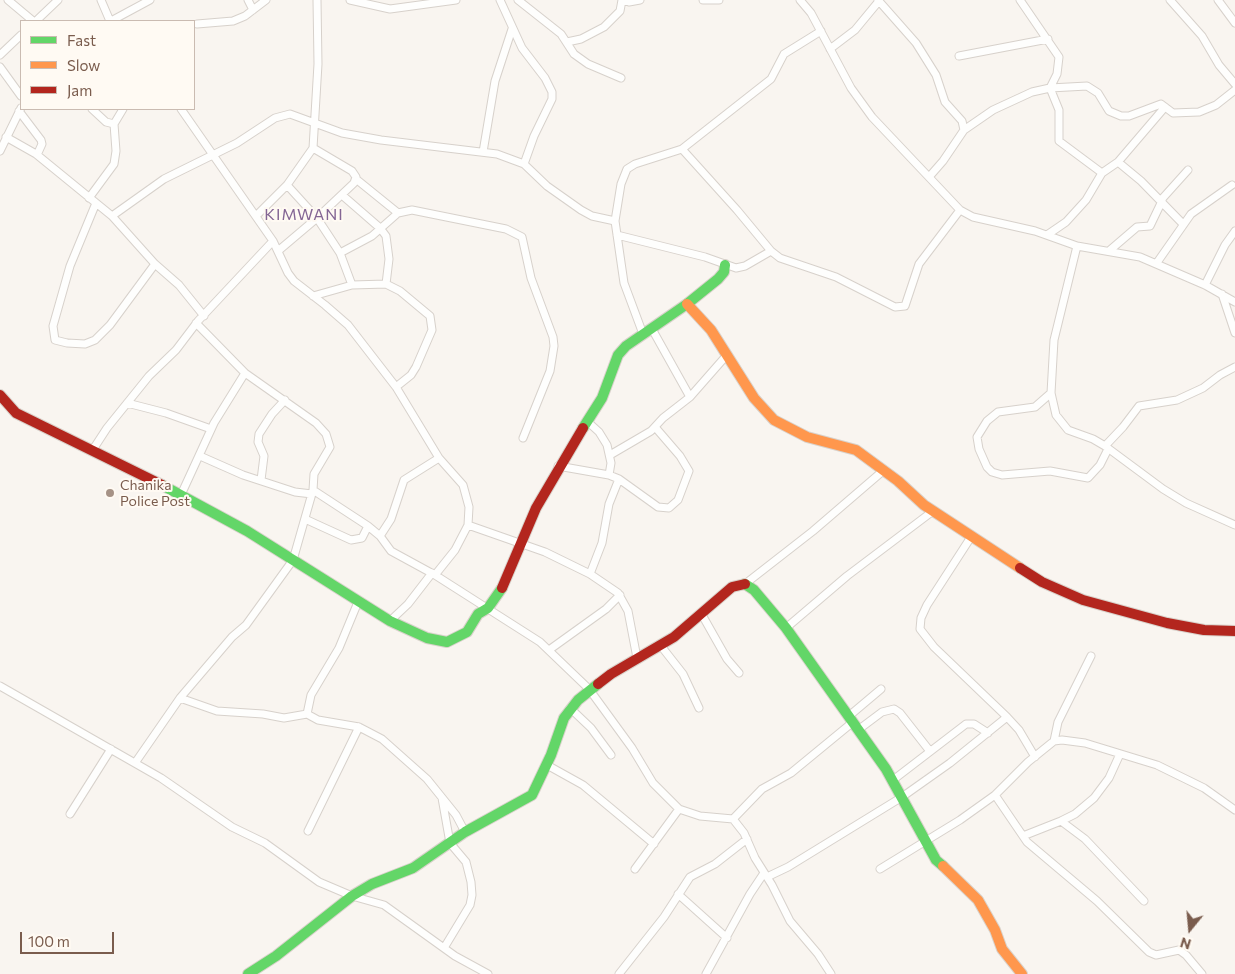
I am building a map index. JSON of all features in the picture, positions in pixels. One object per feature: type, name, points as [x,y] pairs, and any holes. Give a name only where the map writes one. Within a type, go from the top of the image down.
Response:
[{"type":"street","points":[[8,0],[34,20]]},
{"type":"street","points":[[36,20],[58,0]]},
{"type":"street","points":[[101,0],[111,20]]},
{"type":"street","points":[[113,20],[150,0]]},
{"type":"street","points":[[248,0],[254,10]]},
{"type":"street","points":[[197,24],[233,21],[254,10],[266,0]]},
{"type":"street","points":[[256,216],[287,185],[314,148],[318,64],[317,0]]},
{"type":"street","points":[[350,0],[390,9],[456,0]]},
{"type":"street","points":[[500,0],[522,48],[545,78],[552,92],[552,99],[534,136],[524,164]]},
{"type":"street","points":[[518,0],[567,42],[574,54],[582,60],[621,78]]},
{"type":"street","points":[[567,42],[581,39],[604,27],[620,11],[623,0],[640,0]]},
{"type":"street","points":[[703,0],[719,0]]},
{"type":"street","points":[[800,0],[811,13],[851,88],[872,116],[960,210],[978,219],[1047,235],[1077,246],[1140,257],[1205,285],[1235,302]]},
{"type":"street","points":[[1020,0],[1056,52],[1059,64],[1050,88],[1059,110],[1058,136],[1061,143],[1102,173]]},
{"type":"street","points":[[1170,0],[1205,40],[1219,65],[1235,84]]},
{"type":"street","points":[[1218,0],[1235,23]]},
{"type":"street","points":[[830,49],[855,30],[879,1],[916,43],[936,75],[945,102],[962,121],[964,130]]},
{"type":"street","points":[[483,152],[495,81],[512,29]]},
{"type":"street","points":[[690,397],[626,293],[615,221],[621,184],[627,169],[635,164],[682,149],[771,79],[784,54],[821,31]]},
{"type":"street","points":[[0,55],[20,36]]},
{"type":"street","points":[[960,56],[1048,39]]},
{"type":"street","points":[[0,67],[20,95]]},
{"type":"street","points":[[929,177],[943,161],[964,130],[1005,104],[1050,88],[1087,86],[1098,93],[1109,111],[1121,116],[1137,114],[1156,104],[1161,104],[1178,114],[1199,112],[1216,105],[1235,90]]},
{"type":"street","points":[[1047,235],[1066,222],[1086,200],[1102,173],[1118,162],[1165,107]]},
{"type":"street","points":[[20,109],[2,144],[37,155],[112,216],[155,264],[180,285],[204,316]]},
{"type":"street","points":[[21,110],[41,140],[42,144],[37,155]]},
{"type":"street","points":[[93,110],[106,122],[114,124]]},
{"type":"street","points":[[89,198],[114,164],[116,151],[114,124],[123,110]]},
{"type":"street","points":[[182,110],[213,153],[236,191],[273,241],[294,282],[348,325],[396,387],[439,458],[463,485],[469,507],[468,525],[459,544],[408,604],[390,621]]},
{"type":"street","points":[[112,216],[146,191],[213,153],[237,143],[276,118],[290,114],[329,130],[381,140],[497,154],[524,164],[569,203],[592,216],[615,221]]},
{"type":"street","points":[[314,148],[352,172],[356,179],[398,213]]},
{"type":"street","points":[[682,149],[738,210],[770,251],[780,258],[842,279],[886,304],[901,308],[907,303],[919,264],[960,210]]},
{"type":"street","points":[[1118,162],[1137,176],[1183,224]]},
{"type":"street","points":[[1109,251],[1137,227],[1146,228],[1150,226],[1162,201],[1188,170]]},
{"type":"street","points":[[278,251],[318,218],[356,179]]},
{"type":"street","points":[[287,185],[318,218],[340,254],[352,285]]},
{"type":"street","points":[[1156,264],[1183,224],[1198,208],[1232,185]]},
{"type":"street","points":[[342,195],[380,228],[389,248],[386,284]]},
{"type":"street","points":[[96,203],[67,275],[53,326],[55,340],[67,344],[85,344],[95,340],[110,325],[155,264]]},
{"type":"street","points":[[340,254],[360,244],[398,213],[412,210],[506,229],[522,237],[531,278],[553,337],[554,346],[550,371],[523,438]]},
{"type":"street","points":[[1205,285],[1225,245],[1235,231]]},
{"type":"street","points":[[617,236],[705,257],[736,268],[745,266],[770,251]]},
{"type":"street","points":[[92,451],[149,376],[176,350],[196,323],[273,241]]},
{"type":"street","points":[[1077,246],[1054,340],[1051,393],[1053,406],[1062,425],[1068,430],[1093,439],[1163,489],[1186,503],[1234,522]]},
{"type":"street","points":[[0,395],[16,413],[126,466],[180,497],[247,531],[390,621],[427,638],[447,642],[462,636],[478,614],[488,608],[506,581],[520,543],[558,466],[602,398],[618,355],[718,279],[724,272],[725,265]]},
{"type":"street","points":[[313,296],[352,285],[386,284],[425,311],[432,322],[429,339],[411,375],[396,387]]},
{"type":"street","points":[[1222,294],[1235,333]]},
{"type":"street","points":[[687,304],[711,330],[754,398],[774,420],[807,437],[856,450],[884,470],[933,511],[1042,582],[1084,600],[1167,623],[1204,630],[1235,631]]},
{"type":"street","points":[[135,763],[180,698],[232,637],[246,625],[292,560],[312,492],[314,474],[330,447],[329,438],[316,423],[245,373],[196,323]]},
{"type":"street","points":[[610,455],[647,435],[690,397],[726,356]]},
{"type":"street","points":[[1051,393],[1035,407],[998,412],[987,420],[977,437],[978,449],[987,467],[992,472],[1002,475],[1050,471],[1088,478],[1100,465],[1107,448],[1142,403],[1177,400],[1203,388],[1220,375],[1235,367]]},
{"type":"street","points":[[180,497],[211,429],[245,373]]},
{"type":"street","points":[[261,480],[264,456],[258,442],[259,434],[272,414],[285,400]]},
{"type":"street","points":[[128,403],[166,413],[211,429]]},
{"type":"street","points":[[588,422],[604,439],[610,455],[609,475]]},
{"type":"street","points":[[558,466],[618,478],[658,507],[669,508],[678,500],[689,471],[680,456],[655,427]]},
{"type":"street","points":[[200,456],[243,475],[295,492],[312,492],[368,526],[380,536],[389,549],[434,574],[528,633],[549,650],[589,689],[632,748],[653,783],[679,809],[700,816],[733,819]]},
{"type":"street","points":[[380,536],[393,514],[404,480],[439,458]]},
{"type":"street","points":[[248,974],[276,956],[352,896],[372,884],[413,868],[465,832],[513,808],[532,795],[547,765],[564,718],[570,708],[589,689],[637,658],[661,646],[732,587],[745,584],[813,531],[884,470]]},
{"type":"street","points":[[590,574],[602,543],[609,504],[618,478]]},
{"type":"street","points":[[786,628],[847,576],[933,511]]},
{"type":"street","points":[[305,519],[351,540],[362,538],[368,526]]},
{"type":"street","points":[[468,525],[520,543],[590,574],[620,596],[628,611],[637,658]]},
{"type":"street","points":[[971,536],[926,605],[921,618],[920,629],[934,647],[1019,730],[1035,757]]},
{"type":"street","points":[[745,584],[759,596],[786,628],[854,723],[893,780],[936,860],[978,900],[995,930],[1002,949],[1022,974]]},
{"type":"street","points":[[549,650],[606,609],[620,596]]},
{"type":"street","points":[[308,714],[311,695],[342,642],[358,602]]},
{"type":"street","points":[[701,613],[727,659],[739,673]]},
{"type":"street","points":[[661,646],[680,669],[699,708]]},
{"type":"street","points":[[880,869],[996,795],[1054,741],[1058,722],[1091,656]]},
{"type":"street","points":[[0,686],[135,763],[232,827],[265,843],[319,882],[395,911],[444,948],[488,974]]},
{"type":"street","points":[[733,819],[762,789],[791,773],[854,723],[881,689]]},
{"type":"street","points":[[180,698],[217,711],[263,714],[284,718],[308,714],[318,720],[359,727],[382,739],[403,756],[442,797],[465,832]]},
{"type":"street","points":[[570,708],[591,728],[611,755]]},
{"type":"street","points":[[854,723],[894,709],[905,719],[929,750]]},
{"type":"street","points":[[706,974],[750,894],[766,875],[788,866],[902,797],[950,763],[1007,717]]},
{"type":"street","points":[[893,780],[929,750],[966,724],[974,724],[988,732]]},
{"type":"street","points":[[308,831],[359,727]]},
{"type":"street","points":[[1054,741],[1073,741],[1120,754],[1184,776],[1235,810]]},
{"type":"street","points":[[70,814],[111,749]]},
{"type":"street","points":[[1023,836],[1074,814],[1102,789],[1114,771],[1120,754]]},
{"type":"street","points":[[547,765],[583,785],[654,844]]},
{"type":"street","points":[[996,795],[1023,836],[1034,849],[1097,901],[1149,952],[1156,955],[1179,950],[1186,955],[1202,974]]},
{"type":"street","points":[[442,797],[450,843],[466,862],[472,895],[470,905],[444,948]]},
{"type":"street","points":[[635,869],[679,809]]},
{"type":"street","points":[[733,819],[797,932],[818,954],[831,974]]},
{"type":"street","points":[[1061,821],[1085,839],[1144,900]]},
{"type":"street","points":[[619,974],[664,917],[690,877],[715,864],[746,839]]},
{"type":"street","points":[[678,894],[727,938]]},
{"type":"traffic: fast","points":[[583,428],[602,398],[618,355],[626,346],[687,304],[718,279],[724,272],[725,265]]},
{"type":"traffic: fast","points":[[162,485],[247,531],[390,621],[427,638],[447,642],[467,632],[478,614],[488,608],[502,588]]},
{"type":"traffic: fast","points":[[745,584],[754,590],[786,628],[886,769],[936,860],[943,866]]},
{"type":"traffic: fast","points":[[248,974],[276,956],[352,896],[372,884],[413,868],[465,832],[532,795],[551,755],[564,718],[578,700],[598,684]]},
{"type":"traffic: slow","points":[[687,304],[711,330],[754,398],[774,420],[807,437],[856,450],[898,481],[924,505],[1020,568]]},
{"type":"traffic: slow","points":[[943,866],[978,900],[995,930],[1002,949],[1022,974]]},
{"type":"traffic: jam","points":[[0,395],[16,413],[162,485]]},
{"type":"traffic: jam","points":[[502,588],[536,508],[583,428]]},
{"type":"traffic: jam","points":[[1020,568],[1042,582],[1083,600],[1167,623],[1204,630],[1235,631]]},
{"type":"traffic: jam","points":[[598,684],[611,674],[674,637],[732,587],[745,584]]},
{"type":"place","name":"Chanika Police Post","points":[[110,493]]},
{"type":"district","name":"KIMWANI","points":[[304,215]]}]
